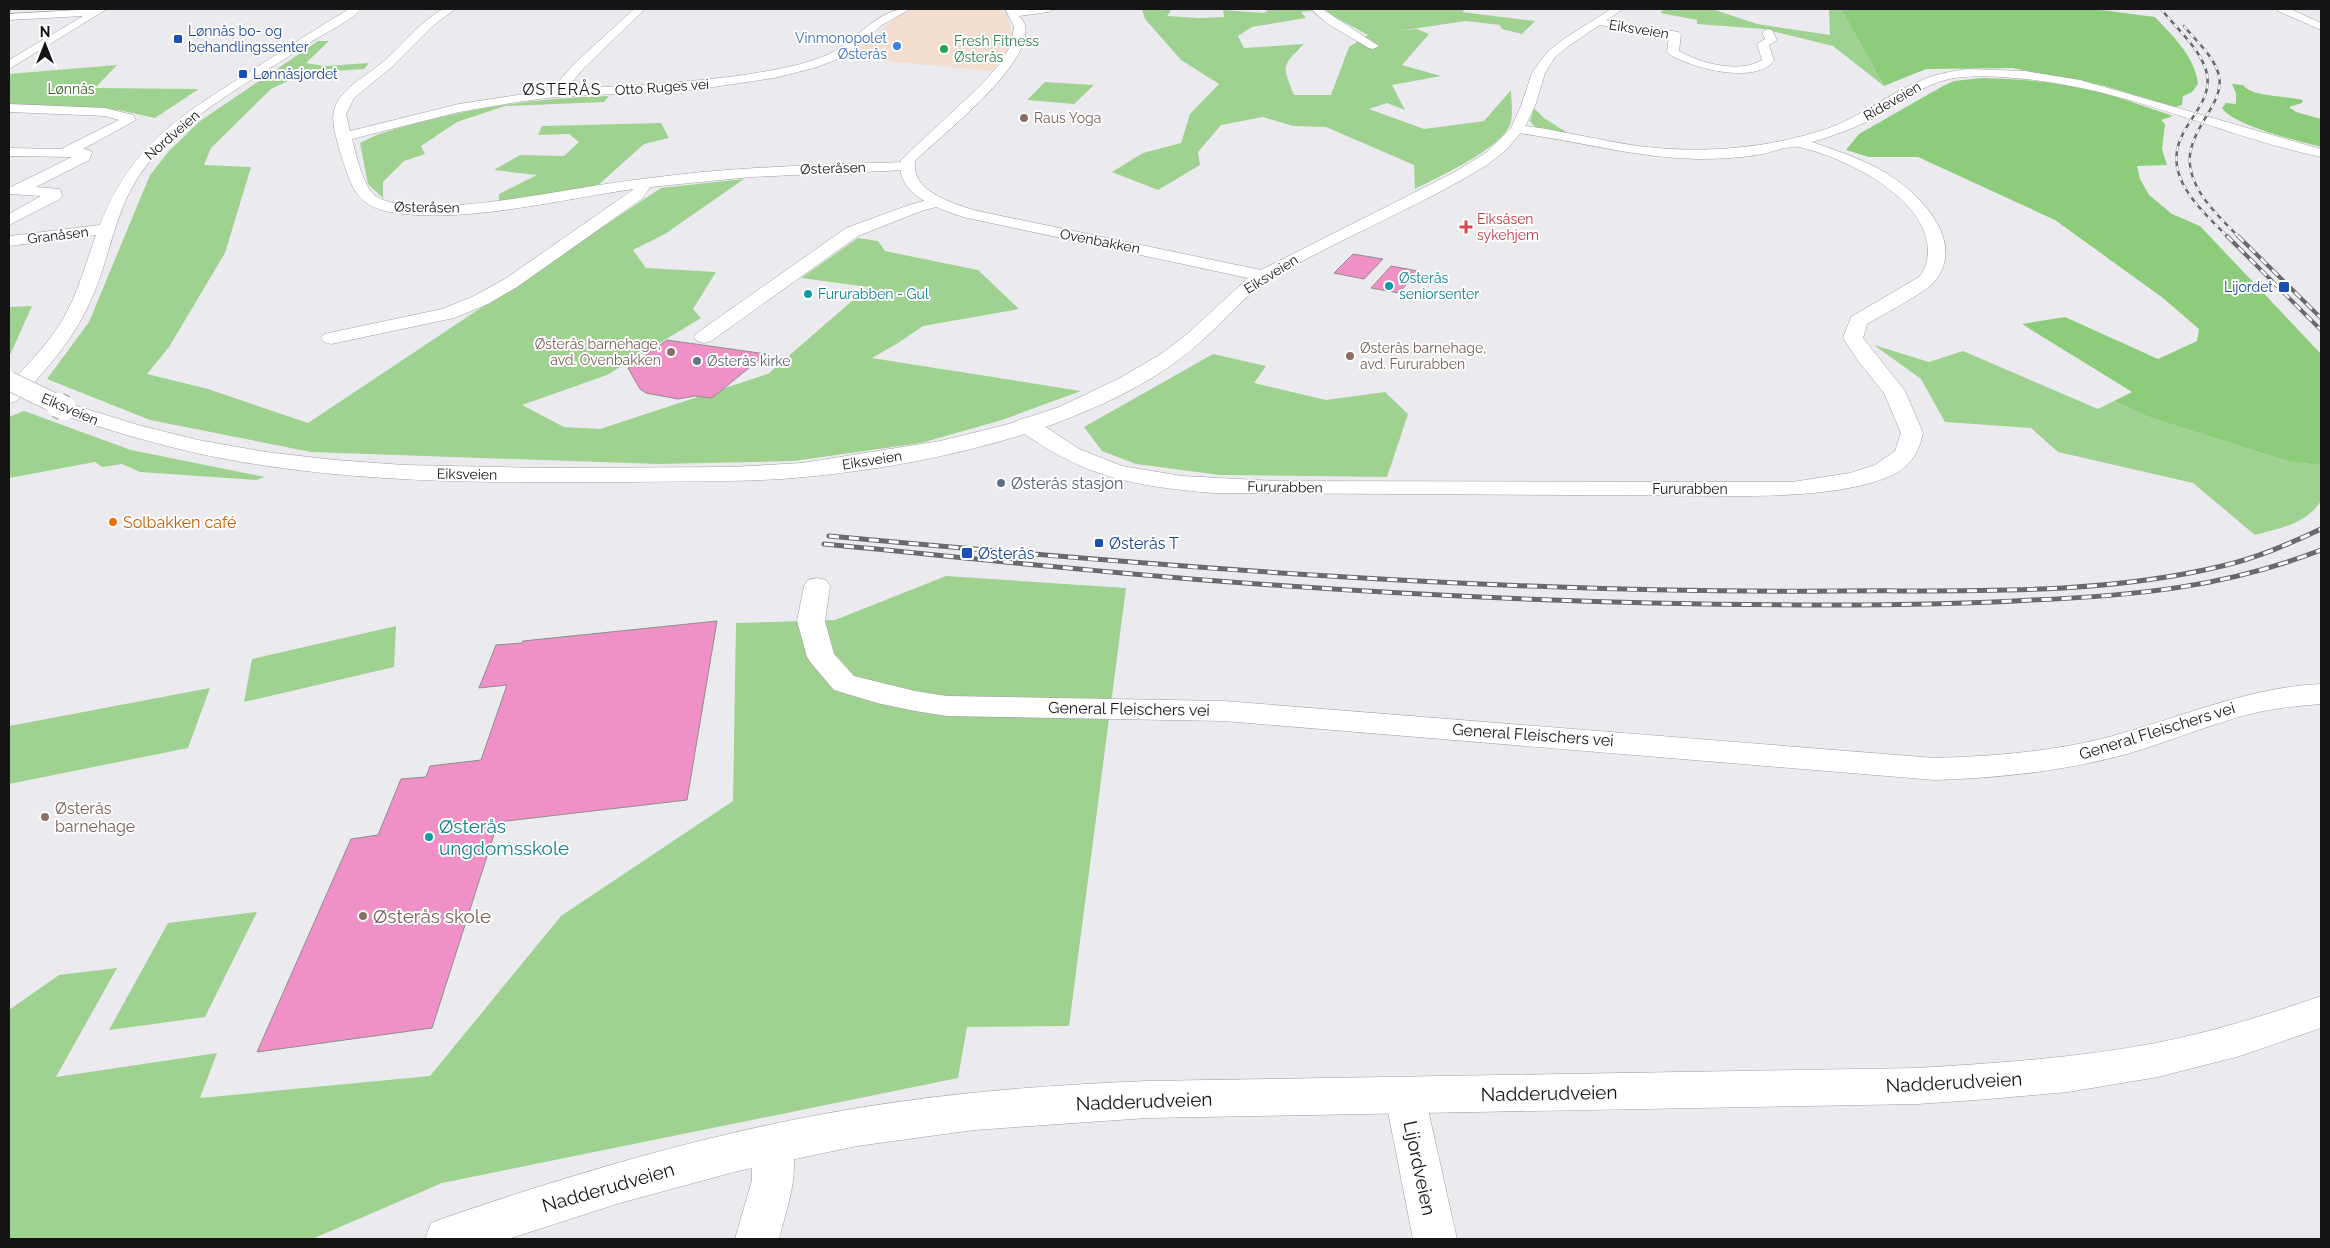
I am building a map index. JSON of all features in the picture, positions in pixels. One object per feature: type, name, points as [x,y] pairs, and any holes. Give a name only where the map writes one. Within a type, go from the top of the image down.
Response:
[{"type":"street","name":"Nordveien","points":[[9,397],[50,352],[69,326],[89,283],[107,229],[127,181],[156,146],[205,107],[356,9]]},
{"type":"street","name":"Østeråsen","points":[[450,9],[422,26],[394,59],[349,96],[339,116],[362,192],[369,200],[399,208],[466,208],[642,184],[755,172],[906,166]]},
{"type":"street","points":[[555,93],[580,65],[640,9]]},
{"type":"street","name":"Otto Ruges vei","points":[[345,136],[458,108],[555,93],[693,86],[740,80],[793,70],[834,56],[855,43],[878,23],[904,9]]},
{"type":"street","points":[[1012,11],[1049,9]]},
{"type":"street","points":[[1316,9],[1332,22],[1373,46]]},
{"type":"street","name":"Eiksveien","points":[[9,381],[64,408],[140,434],[234,455],[388,472],[473,475],[686,474],[801,470],[912,453],[994,436],[1082,404],[1158,364],[1192,340],[1241,292],[1263,276],[1469,170],[1500,150],[1518,129],[1528,105],[1534,81],[1546,60],[1562,46],[1618,9]]},
{"type":"street","points":[[2282,9],[2321,27]]},
{"type":"street","points":[[9,17],[99,10]]},
{"type":"street","points":[[9,65],[99,10]]},
{"type":"street","points":[[906,166],[912,156],[992,82],[1007,63],[1017,48],[1021,33],[1019,20],[1012,11]]},
{"type":"street","name":"Eiksveien","points":[[1598,22],[1675,34],[1672,52],[1682,58],[1704,65],[1734,68],[1754,68],[1766,64],[1768,61],[1763,44],[1771,40],[1768,32]]},
{"type":"street","name":"Rideveien","points":[[1518,129],[1635,149],[1681,154],[1744,151],[1797,142],[1866,117],[1916,86],[1930,80],[1960,74],[1997,73],[2038,76],[2095,87],[2321,153]]},
{"type":"street","points":[[9,108],[105,112],[122,116],[129,120],[63,153]]},
{"type":"street","name":"Fururabben","points":[[1027,425],[1073,455],[1106,469],[1157,479],[1228,486],[1558,490],[1792,489],[1826,486],[1890,467],[1905,455],[1912,433],[1903,408],[1894,392],[1866,358],[1853,338],[1854,330],[1858,321],[1925,281],[1933,273],[1937,263],[1933,229],[1912,200],[1897,185],[1858,164],[1797,142]]},
{"type":"street","points":[[9,152],[85,153],[84,157],[12,191]]},
{"type":"street","name":"Ovenbakken","points":[[906,166],[906,177],[911,184],[938,202],[988,219],[1195,260],[1263,276]]},
{"type":"street","points":[[331,338],[447,314],[481,300],[511,283],[638,195],[642,190],[642,184]]},
{"type":"street","points":[[9,220],[54,196],[54,192],[12,191]]},
{"type":"street","points":[[704,337],[852,232],[915,208],[938,202]]},
{"type":"street","name":"Granåsen","points":[[9,241],[107,229]]},
{"type":"street","name":"General Fleischers vei","points":[[817,586],[811,621],[821,657],[844,683],[877,693],[947,706],[1224,711],[1935,769],[1984,768],[2071,757],[2127,743],[2242,705],[2276,697],[2321,694]]},
{"type":"street","name":"Nadderudveien","points":[[447,1239],[520,1212],[735,1152],[915,1118],[1104,1100],[1917,1086],[2021,1079],[2157,1060],[2251,1035],[2321,1012]]},
{"type":"street","name":"Lijordveien","points":[[1406,1096],[1421,1178],[1436,1239]]},
{"type":"street","points":[[757,1239],[773,1180],[772,1145]]},
{"type":"shaded area","points":[[914,9],[998,9],[1007,14],[1012,32],[1008,51],[992,71],[840,57],[863,45],[899,15]]},
{"type":"green space","points":[[1142,9],[1172,9],[1167,16],[1199,18],[1224,17],[1223,10],[1264,13],[1269,9],[1309,9],[1312,11],[1301,12],[1306,18],[1252,27],[1238,36],[1244,48],[1304,44],[1291,57],[1286,67],[1287,78],[1294,95],[1331,95],[1349,47],[1368,35],[1324,9],[1465,9],[1462,12],[1535,21],[1522,34],[1502,29],[1500,25],[1466,21],[1398,31],[1417,29],[1429,34],[1402,65],[1441,76],[1392,85],[1405,110],[1387,103],[1369,109],[1424,129],[1484,121],[1511,90],[1511,121],[1506,131],[1497,141],[1470,160],[1415,189],[1414,165],[1326,127],[1293,126],[1263,117],[1221,125],[1198,152],[1200,165],[1158,190],[1112,172],[1143,153],[1181,143],[1190,114],[1219,84],[1181,60],[1145,19]]},
{"type":"green space","points":[[1664,9],[1712,9],[1757,24],[1830,35],[1829,9],[1841,9],[1884,86],[1833,46],[1764,29],[1697,24],[1697,20],[1660,13]]},
{"type":"green space","points":[[1841,9],[2093,9],[2155,17],[2176,39],[2188,56],[2193,65],[2198,84],[2192,92],[2183,96],[2182,105],[2175,107],[2105,86],[2012,68],[1926,69],[1884,86]]},
{"type":"green space","points":[[318,41],[329,41],[306,63],[325,66],[369,63],[364,69],[305,73],[271,89],[211,148],[204,165],[251,167],[225,253],[169,347],[147,374],[208,389],[308,423],[661,188],[744,179],[665,234],[633,250],[646,268],[716,272],[693,309],[701,318],[607,375],[522,405],[564,427],[600,429],[768,374],[868,287],[801,278],[858,238],[878,241],[885,251],[978,270],[1019,309],[923,326],[872,358],[1081,391],[1002,420],[921,443],[794,461],[658,464],[311,452],[150,420],[47,379],[89,322],[150,175],[169,151],[200,121]]},
{"type":"green space","name":"Lønnås","points":[[117,65],[95,88],[199,89],[155,118],[118,110],[9,108],[9,74]]},
{"type":"green space","points":[[1982,78],[2012,79],[2071,86],[2100,92],[2173,116],[2161,120],[2165,124],[2162,149],[2167,165],[2137,166],[2140,179],[2149,195],[2172,214],[2200,226],[2321,354],[2321,465],[2290,462],[2151,418],[2114,401],[2132,392],[2022,324],[2065,317],[2158,359],[2197,341],[2199,329],[2163,298],[2055,220],[1918,157],[1869,157],[1846,150],[1859,134],[1943,86],[1954,81]]},
{"type":"green space","points":[[1045,82],[1094,85],[1074,104],[1027,100]]},
{"type":"green space","points":[[2232,84],[2243,85],[2247,89],[2262,94],[2303,100],[2302,103],[2289,107],[2296,112],[2321,119],[2321,147],[2253,127],[2229,115],[2222,108],[2226,103],[2236,104],[2236,93]]},
{"type":"green space","points":[[609,96],[604,102],[505,106],[457,122],[421,146],[425,154],[404,161],[383,182],[383,198],[368,184],[360,143],[383,133],[448,115],[494,107],[539,101]]},
{"type":"green space","points":[[1534,108],[1544,118],[1574,137],[1536,128],[1530,121]]},
{"type":"green space","points":[[661,123],[669,138],[644,144],[596,187],[499,201],[499,194],[537,175],[494,170],[520,155],[564,156],[579,142],[569,134],[538,135],[542,126]]},
{"type":"green space","points":[[32,306],[11,353],[9,355],[9,307]]},
{"type":"green space","points":[[1874,345],[1929,362],[1963,351],[2098,409],[2114,401],[2151,418],[2290,462],[2321,465],[2321,501],[2315,509],[2300,520],[2255,535],[2193,483],[2058,452],[2031,428],[1945,422],[1921,379]]},
{"type":"green space","points":[[1213,354],[1266,366],[1254,383],[1326,400],[1385,392],[1408,414],[1387,477],[1220,475],[1136,464],[1102,451],[1084,427]]},
{"type":"green space","points":[[24,411],[131,450],[265,477],[256,480],[140,472],[122,464],[102,467],[95,462],[9,478],[9,417]]},
{"type":"green space","points":[[946,576],[1126,588],[1069,1026],[967,1027],[958,1078],[442,1183],[312,1239],[9,1239],[9,1010],[59,975],[117,968],[56,1077],[217,1053],[200,1098],[430,1076],[561,916],[733,801],[736,623],[835,620]]},
{"type":"green space","points":[[396,626],[394,667],[244,702],[252,659]]},
{"type":"green space","points":[[210,688],[188,748],[9,784],[9,726]]},
{"type":"green space","points":[[257,912],[205,1017],[109,1030],[168,923]]},
{"type":"building","points":[[1353,254],[1383,259],[1364,279],[1334,273]]},
{"type":"building","points":[[1391,266],[1418,271],[1399,293],[1371,288]]},
{"type":"building","name":"Østerås kirke","points":[[667,340],[766,354],[712,398],[695,396],[678,399],[646,393],[640,389],[628,368]]},
{"type":"building","name":"Østerås ungdomsskole","points":[[717,621],[687,800],[498,822],[432,1028],[257,1052],[351,839],[378,835],[401,779],[426,777],[430,766],[481,760],[507,685],[479,688],[496,645]]},
{"type":"railway","points":[[2161,9],[2200,56],[2208,80],[2203,100],[2184,131],[2178,146],[2177,164],[2179,176],[2192,199],[2201,210],[2321,330]]},
{"type":"railway","points":[[2184,26],[2214,62],[2220,81],[2217,97],[2191,149],[2190,166],[2193,178],[2205,200],[2238,236]]},
{"type":"railway","points":[[2238,236],[2321,318]]},
{"type":"railway","points":[[829,536],[1207,568],[1459,583],[1712,591],[1983,591],[2080,587],[2175,576],[2248,559],[2321,529]]},
{"type":"railway","points":[[824,544],[1129,574],[1380,592],[1604,602],[1753,605],[1904,604],[2106,596],[2214,581],[2285,563],[2321,550]]},
{"type":"place","name":"Lønnås bo- og behandlingssenter","points":[[178,39]]},
{"type":"place","name":"Vinmonopolet Østerås","points":[[897,46]]},
{"type":"place","name":"Fresh Fitness Østerås","points":[[944,49]]},
{"type":"place","name":"Lønnåsjordet","points":[[243,74]]},
{"type":"place","name":"Raus Yoga","points":[[1024,118]]},
{"type":"place","name":"Eiksåsen sykehjem","points":[[1466,227]]},
{"type":"place","name":"Østerås seniorsenter","points":[[1389,286]]},
{"type":"place","name":"Lijordet","points":[[2284,287]]},
{"type":"place","name":"Fururabben - Gul","points":[[808,294]]},
{"type":"place","name":"Østerås barnehage, avd. Ovenbakken","points":[[671,352]]},
{"type":"place","name":"Østerås barnehage, avd. Fururabben","points":[[1350,356]]},
{"type":"place","name":"Østerås kirke","points":[[697,361]]},
{"type":"place","name":"Østerås stasjon","points":[[1001,483]]},
{"type":"place","name":"Solbakken café","points":[[113,522]]},
{"type":"place","name":"Østerås T","points":[[1099,543]]},
{"type":"place","name":"Østerås","points":[[967,553]]},
{"type":"place","name":"Østerås barnehage","points":[[45,817]]},
{"type":"place","name":"Østerås ungdomsskole","points":[[429,837]]},
{"type":"place","name":"Østerås skole","points":[[363,916]]},
{"type":"district","name":"ØSTERÅS","points":[[562,89]]}]
